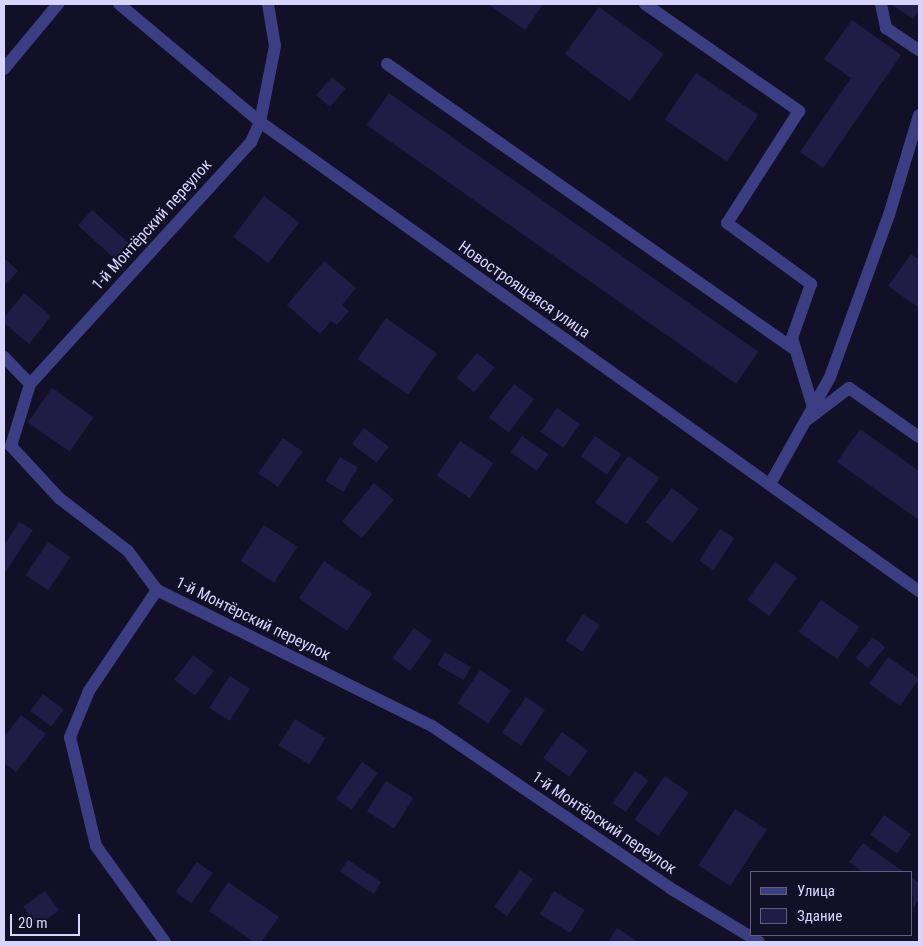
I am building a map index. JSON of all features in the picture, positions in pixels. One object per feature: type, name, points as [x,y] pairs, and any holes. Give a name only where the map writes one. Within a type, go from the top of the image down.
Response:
[{"type":"street","points":[[4,69],[58,4]]},
{"type":"street","name":"Новостроящаяся улица","points":[[119,4],[260,122],[919,591]]},
{"type":"street","name":"1-й Монтёрский переулок","points":[[268,4],[275,46],[260,122],[250,142],[30,384],[7,445],[59,498],[128,551],[157,590],[432,726],[670,888],[760,942]]},
{"type":"street","points":[[645,4],[799,111],[727,223],[811,284],[792,338],[813,407]]},
{"type":"street","points":[[881,4],[886,28],[919,50]]},
{"type":"street","points":[[387,64],[795,350]]},
{"type":"street","points":[[770,484],[830,377],[886,224],[919,115]]},
{"type":"street","points":[[4,357],[30,384]]},
{"type":"street","points":[[803,423],[849,388],[919,437]]},
{"type":"street","points":[[157,590],[89,691],[70,737],[96,846],[165,942]]},
{"type":"building","points":[[488,4],[543,4],[525,30]]},
{"type":"building","points":[[891,4],[919,4],[919,11],[913,19]]},
{"type":"building","points":[[599,7],[664,54],[630,101],[565,54]]},
{"type":"building","points":[[852,20],[901,55],[823,168],[800,152],[851,78],[824,59]]},
{"type":"building","points":[[696,73],[758,115],[727,161],[665,119]]},
{"type":"building","points":[[332,77],[346,89],[330,107],[316,95]]},
{"type":"building","points":[[389,93],[758,352],[736,384],[367,125]]},
{"type":"building","points":[[264,196],[299,222],[268,263],[233,237]]},
{"type":"building","points":[[92,210],[136,249],[122,265],[78,226]]},
{"type":"building","points":[[911,254],[919,260],[919,308],[888,286]]},
{"type":"building","points":[[4,258],[18,271],[4,286]]},
{"type":"building","points":[[324,261],[356,288],[342,305],[349,311],[337,325],[331,321],[320,334],[287,305]]},
{"type":"building","points":[[24,293],[51,316],[29,344],[4,323],[4,318]]},
{"type":"building","points":[[386,318],[437,354],[408,395],[357,359]]},
{"type":"building","points":[[477,353],[495,368],[474,392],[456,378]]},
{"type":"building","points":[[514,384],[534,399],[509,433],[489,418]]},
{"type":"building","points":[[52,388],[94,417],[70,452],[28,422]]},
{"type":"building","points":[[557,408],[580,424],[563,448],[540,432]]},
{"type":"building","points":[[364,428],[389,447],[377,463],[352,444]]},
{"type":"building","points":[[860,429],[919,471],[919,520],[837,462]]},
{"type":"building","points":[[522,436],[548,454],[537,471],[511,452]]},
{"type":"building","points":[[595,436],[621,454],[607,475],[581,456]]},
{"type":"building","points":[[283,438],[303,452],[278,487],[258,473]]},
{"type":"building","points":[[460,441],[493,463],[470,498],[437,476]]},
{"type":"building","points":[[628,456],[659,478],[626,524],[595,503]]},
{"type":"building","points":[[340,457],[358,468],[344,492],[326,481]]},
{"type":"building","points":[[374,483],[394,500],[362,538],[342,521]]},
{"type":"building","points":[[672,488],[699,509],[672,543],[646,522]]},
{"type":"building","points":[[19,522],[33,530],[4,574],[4,545]]},
{"type":"building","points":[[264,525],[298,547],[274,583],[241,561]]},
{"type":"building","points":[[720,529],[734,538],[714,570],[699,561]]},
{"type":"building","points":[[48,542],[70,557],[48,590],[26,575]]},
{"type":"building","points":[[324,561],[372,593],[347,631],[299,598]]},
{"type":"building","points":[[775,562],[797,578],[769,616],[747,600]]},
{"type":"building","points":[[821,600],[860,627],[837,659],[799,632]]},
{"type":"building","points":[[583,614],[600,625],[582,652],[566,641]]},
{"type":"building","points":[[414,628],[432,641],[410,671],[392,658]]},
{"type":"building","points":[[873,637],[885,647],[868,668],[856,658]]},
{"type":"building","points":[[445,652],[471,667],[463,680],[438,665]]},
{"type":"building","points":[[193,655],[214,671],[195,695],[174,680]]},
{"type":"building","points":[[888,657],[919,679],[900,706],[869,684]]},
{"type":"building","points":[[480,670],[511,691],[488,724],[458,703]]},
{"type":"building","points":[[230,676],[250,689],[229,721],[209,708]]},
{"type":"building","points":[[43,694],[64,710],[51,726],[30,711]]},
{"type":"building","points":[[526,697],[545,710],[521,746],[502,733]]},
{"type":"building","points":[[21,715],[46,734],[16,772],[4,763],[4,737]]},
{"type":"building","points":[[295,719],[326,738],[309,764],[279,745]]},
{"type":"building","points":[[562,732],[588,751],[569,777],[543,758]]},
{"type":"building","points":[[362,762],[378,773],[352,810],[336,799]]},
{"type":"building","points":[[635,771],[648,780],[626,812],[613,803]]},
{"type":"building","points":[[665,776],[689,793],[658,836],[635,819]]},
{"type":"building","points":[[386,781],[413,798],[394,828],[367,812]]},
{"type":"building","points":[[735,809],[767,830],[730,886],[699,865]]},
{"type":"building","points":[[884,815],[911,834],[897,854],[870,835]]},
{"type":"building","points":[[863,843],[903,871],[862,871],[849,862]]},
{"type":"building","points":[[348,860],[381,882],[373,894],[340,872]]},
{"type":"building","points":[[197,862],[213,873],[191,903],[176,892]]},
{"type":"building","points":[[520,870],[533,879],[507,916],[494,907]]},
{"type":"building","points":[[913,879],[919,883],[919,900],[913,908]]},
{"type":"building","points":[[228,882],[279,917],[261,942],[254,942],[209,911]]},
{"type":"building","points":[[45,891],[59,910],[37,926],[23,907]]},
{"type":"building","points":[[554,891],[585,910],[570,933],[540,914]]},
{"type":"building","points":[[617,928],[637,941],[608,942]]}]
